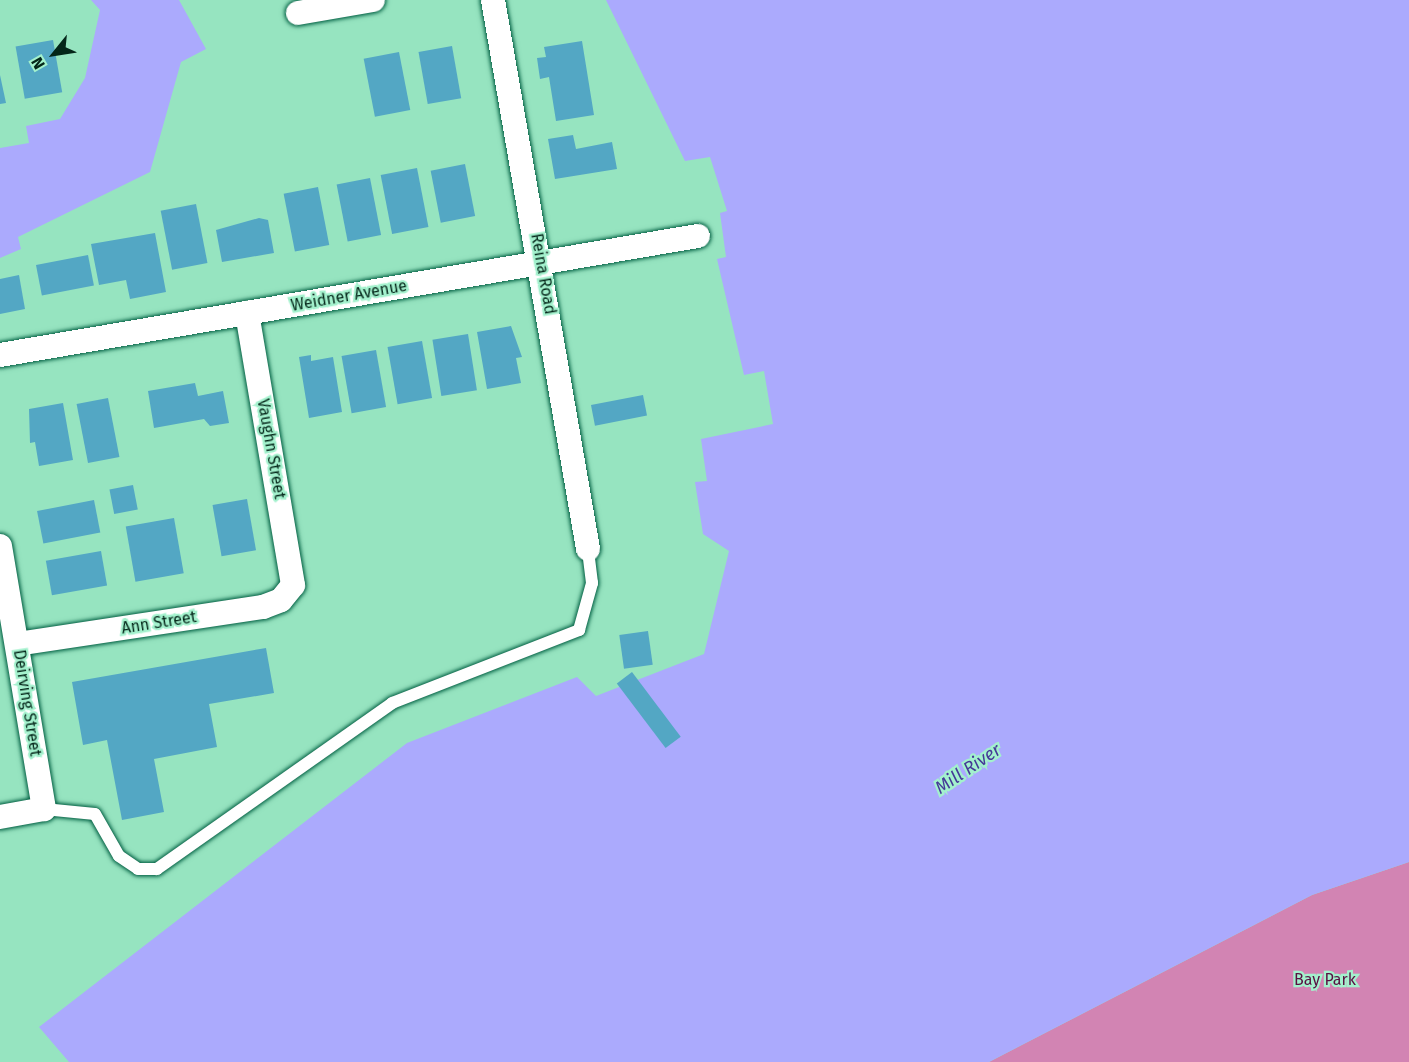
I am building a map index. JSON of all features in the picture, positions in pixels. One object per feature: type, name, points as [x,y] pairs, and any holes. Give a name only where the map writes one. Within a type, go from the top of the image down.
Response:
[{"type":"street","points":[[298,13],[373,0]]},
{"type":"street","name":"Reina Road","points":[[493,0],[542,263],[588,549]]},
{"type":"street","name":"Weidner Avenue","points":[[0,355],[698,236]]},
{"type":"street","name":"Vaughn Street","points":[[247,313],[293,585]]},
{"type":"street","name":"Deirving Street","points":[[0,546],[43,799]]},
{"type":"street","name":"Ann Street","points":[[17,645],[263,607],[281,600],[293,585]]},
{"type":"street","points":[[0,817],[43,799]]},
{"type":"lane","points":[[43,799],[95,814],[119,856],[138,869],[157,869],[392,703],[579,630],[592,583],[588,549]]},
{"type":"green space","name":"Bay Park","points":[[1409,862],[1409,1062],[989,1062],[1312,895]]},
{"type":"water","points":[[91,0],[179,0],[206,49],[181,62],[150,172],[18,237],[21,249],[0,258],[0,148],[29,143],[26,126],[60,119],[85,78],[100,10]]},
{"type":"water","name":"Mill River","points":[[606,0],[1409,0],[1409,862],[1312,895],[989,1062],[69,1062],[39,1027],[407,743],[577,677],[596,696],[704,654],[729,551],[703,534],[695,482],[707,481],[701,439],[773,424],[764,371],[744,375],[717,259],[726,257],[720,213],[727,211],[710,157],[685,161]]},
{"type":"building","points":[[53,40],[62,92],[25,99],[16,47]]},
{"type":"building","points":[[582,41],[594,115],[556,121],[549,77],[540,79],[537,58],[546,57],[544,47]]},
{"type":"building","points":[[452,46],[461,98],[428,104],[419,52]]},
{"type":"building","points":[[399,52],[410,110],[375,117],[364,59]]},
{"type":"building","points":[[0,75],[6,103],[0,104]]},
{"type":"building","points":[[573,135],[576,149],[612,142],[617,169],[555,179],[548,139]]},
{"type":"building","points":[[465,164],[475,216],[441,223],[431,171]]},
{"type":"building","points":[[417,168],[428,227],[392,234],[381,175]]},
{"type":"building","points":[[370,178],[381,235],[348,241],[337,184]]},
{"type":"building","points":[[318,187],[329,245],[295,252],[284,194]]},
{"type":"building","points":[[196,204],[207,263],[172,270],[161,211]]},
{"type":"building","points":[[259,218],[268,220],[274,253],[222,262],[216,230]]},
{"type":"building","points":[[155,233],[166,292],[130,299],[126,280],[99,285],[91,244]]},
{"type":"building","points":[[88,255],[94,285],[42,296],[36,265]]},
{"type":"building","points":[[19,275],[25,309],[0,314],[0,279]]},
{"type":"building","points":[[511,326],[522,357],[516,358],[521,383],[487,389],[477,332]]},
{"type":"building","points":[[468,334],[477,390],[441,396],[432,340]]},
{"type":"building","points":[[422,341],[432,398],[398,404],[388,347]]},
{"type":"building","points":[[376,350],[386,407],[352,413],[342,356]]},
{"type":"building","points":[[311,355],[311,361],[333,357],[342,412],[309,418],[299,357]]},
{"type":"building","points":[[195,383],[198,396],[223,391],[229,423],[210,426],[204,419],[154,428],[148,391]]},
{"type":"building","points":[[643,395],[647,416],[595,426],[591,405]]},
{"type":"building","points":[[108,398],[119,457],[88,463],[77,404]]},
{"type":"building","points":[[63,403],[73,460],[39,466],[35,442],[30,443],[29,409]]},
{"type":"building","points":[[133,485],[138,510],[114,514],[109,490]]},
{"type":"building","points":[[247,499],[256,550],[222,556],[213,505]]},
{"type":"building","points":[[94,500],[100,532],[43,543],[37,511]]},
{"type":"building","points":[[174,518],[184,573],[135,582],[126,527]]},
{"type":"building","points":[[101,551],[107,585],[52,595],[46,561]]},
{"type":"building","points":[[648,631],[653,665],[624,669],[619,635]]},
{"type":"building","points":[[266,648],[274,693],[209,704],[217,747],[154,759],[164,812],[122,820],[107,740],[83,745],[72,682]]},
{"type":"building","points":[[632,672],[681,737],[666,748],[617,683]]}]
